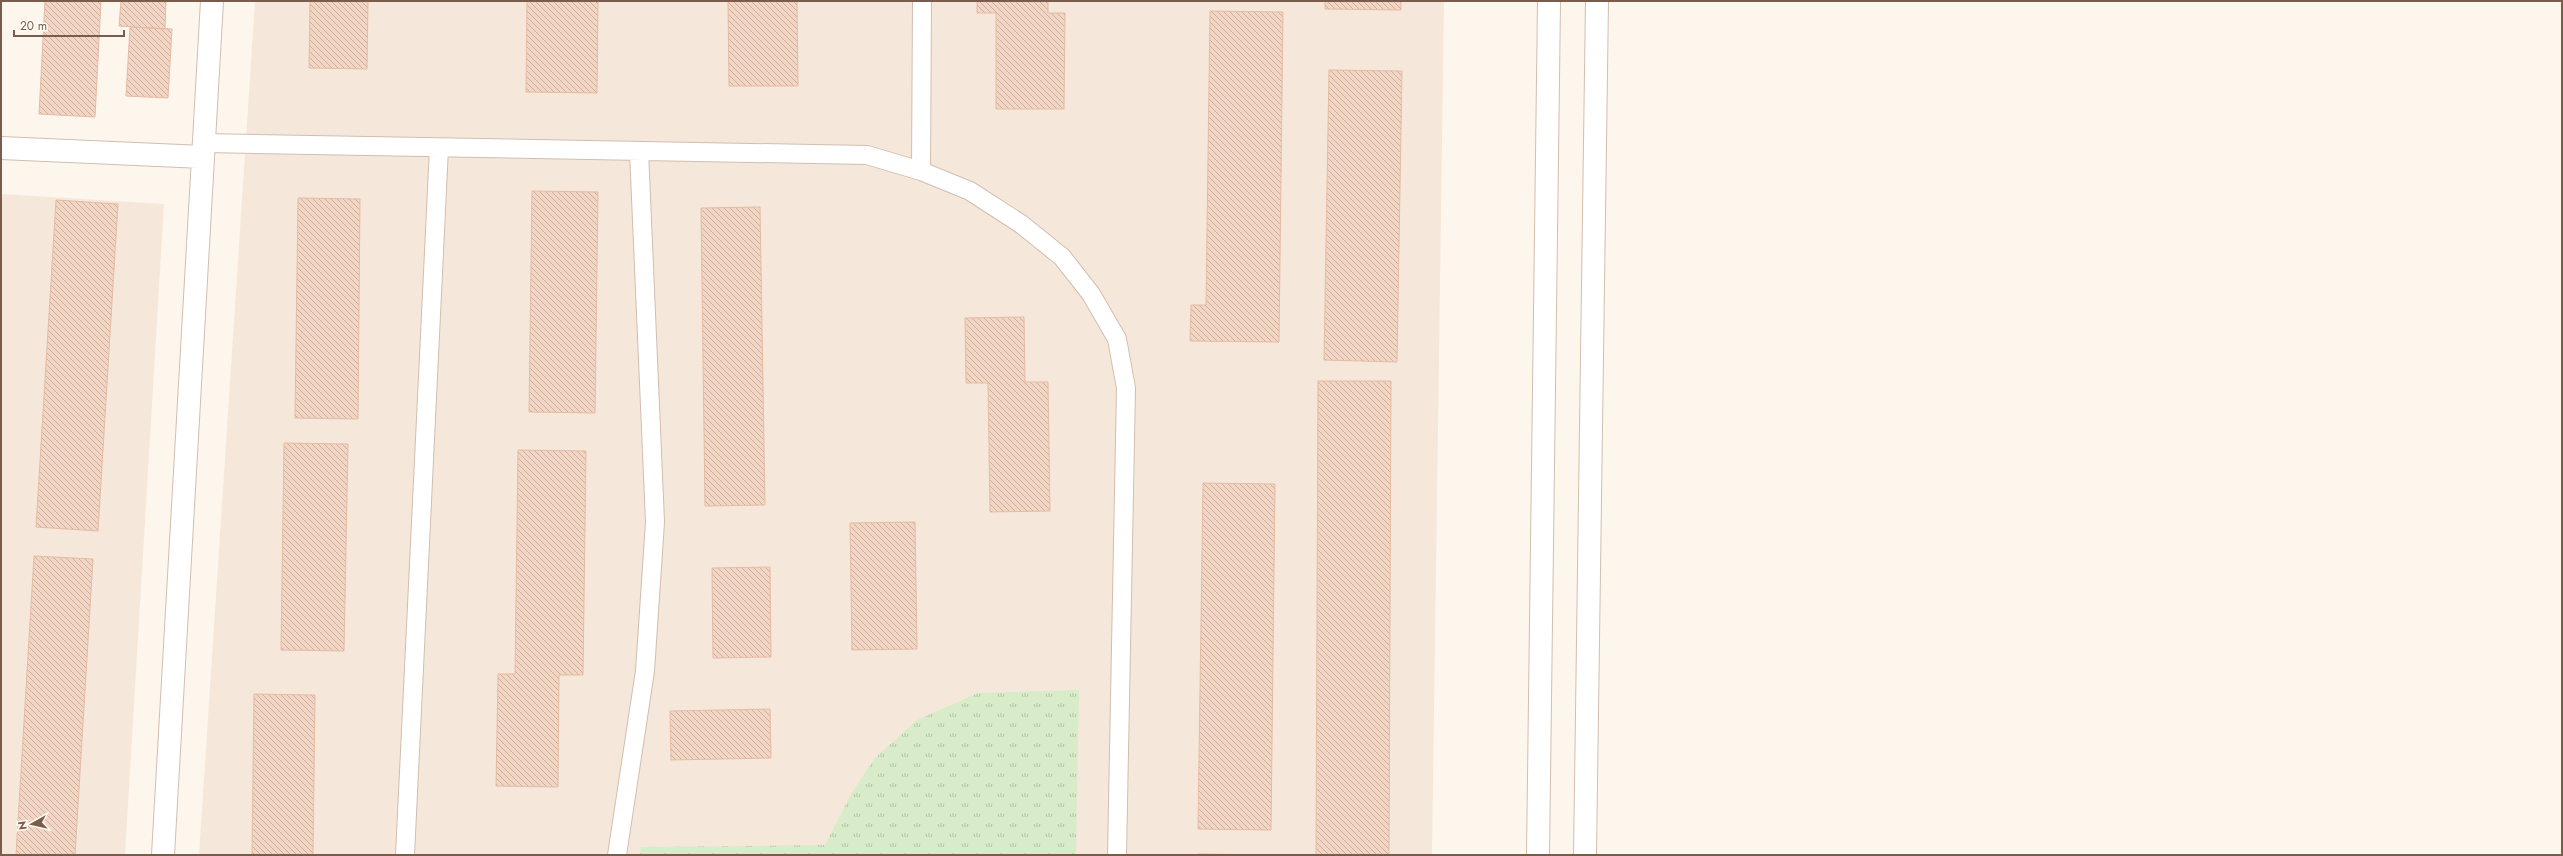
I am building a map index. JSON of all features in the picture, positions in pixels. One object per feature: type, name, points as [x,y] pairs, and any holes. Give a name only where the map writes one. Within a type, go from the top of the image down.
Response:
[{"type":"street","points":[[163,855],[212,1]]},
{"type":"street","points":[[1538,855],[1549,1]]},
{"type":"street","points":[[1586,855],[1597,1]]},
{"type":"street","points":[[1,148],[204,150]]},
{"type":"lane","points":[[921,171],[922,1]]},
{"type":"lane","points":[[405,855],[439,148]]},
{"type":"lane","points":[[204,150],[439,148],[867,155],[921,171],[970,191],[1021,224],[1062,257],[1091,294],[1117,339],[1126,388],[1117,855]]},
{"type":"lane","points":[[617,855],[644,671],[655,522],[639,151]]},
{"type":"shaded area","points":[[255,1],[1444,1],[1432,855],[199,855]]},
{"type":"shaded area","points":[[1,194],[164,204],[125,855],[1,855]]},
{"type":"green space","points":[[1079,690],[1076,855],[640,855],[641,847],[825,845],[851,794],[874,759],[917,720],[978,693]]},
{"type":"building","points":[[45,1],[101,1],[95,117],[39,114]]},
{"type":"building","points":[[121,1],[166,1],[165,29],[119,26]]},
{"type":"building","points":[[310,1],[368,1],[367,69],[309,68]]},
{"type":"building","points":[[527,1],[598,1],[597,93],[526,92]]},
{"type":"building","points":[[728,1],[797,1],[798,86],[729,86]]},
{"type":"building","points":[[977,1],[1048,1],[1048,13],[1065,13],[1064,109],[996,109],[996,13],[977,13]]},
{"type":"building","points":[[1325,1],[1401,1],[1401,10],[1325,9]]},
{"type":"building","points":[[1210,11],[1283,12],[1279,342],[1190,341],[1191,305],[1206,305]]},
{"type":"building","points":[[130,27],[172,29],[168,98],[126,96]]},
{"type":"building","points":[[1329,70],[1402,71],[1397,362],[1324,360]]},
{"type":"building","points":[[532,191],[598,192],[595,413],[529,412]]},
{"type":"building","points":[[298,198],[360,199],[358,419],[295,418]]},
{"type":"building","points":[[56,200],[118,204],[98,531],[36,527]]},
{"type":"building","points":[[760,207],[765,505],[705,506],[701,208]]},
{"type":"building","points":[[1024,317],[1025,382],[1048,382],[1050,511],[990,512],[988,383],[966,383],[965,318]]},
{"type":"building","points":[[1318,381],[1391,381],[1389,855],[1316,855]]},
{"type":"building","points":[[284,443],[348,444],[344,651],[281,650]]},
{"type":"building","points":[[518,450],[586,451],[583,675],[559,675],[558,787],[496,786],[498,674],[515,674]]},
{"type":"building","points":[[1203,483],[1275,484],[1271,830],[1198,829]]},
{"type":"building","points":[[915,522],[917,649],[852,650],[850,523]]},
{"type":"building","points":[[34,556],[93,559],[75,855],[16,855]]},
{"type":"building","points":[[770,567],[771,657],[713,658],[712,568]]},
{"type":"building","points":[[254,694],[315,695],[313,855],[252,855]]},
{"type":"building","points":[[770,709],[771,758],[671,760],[670,711]]},
{"type":"building","points":[[1198,854],[1269,855],[1198,855]]}]
